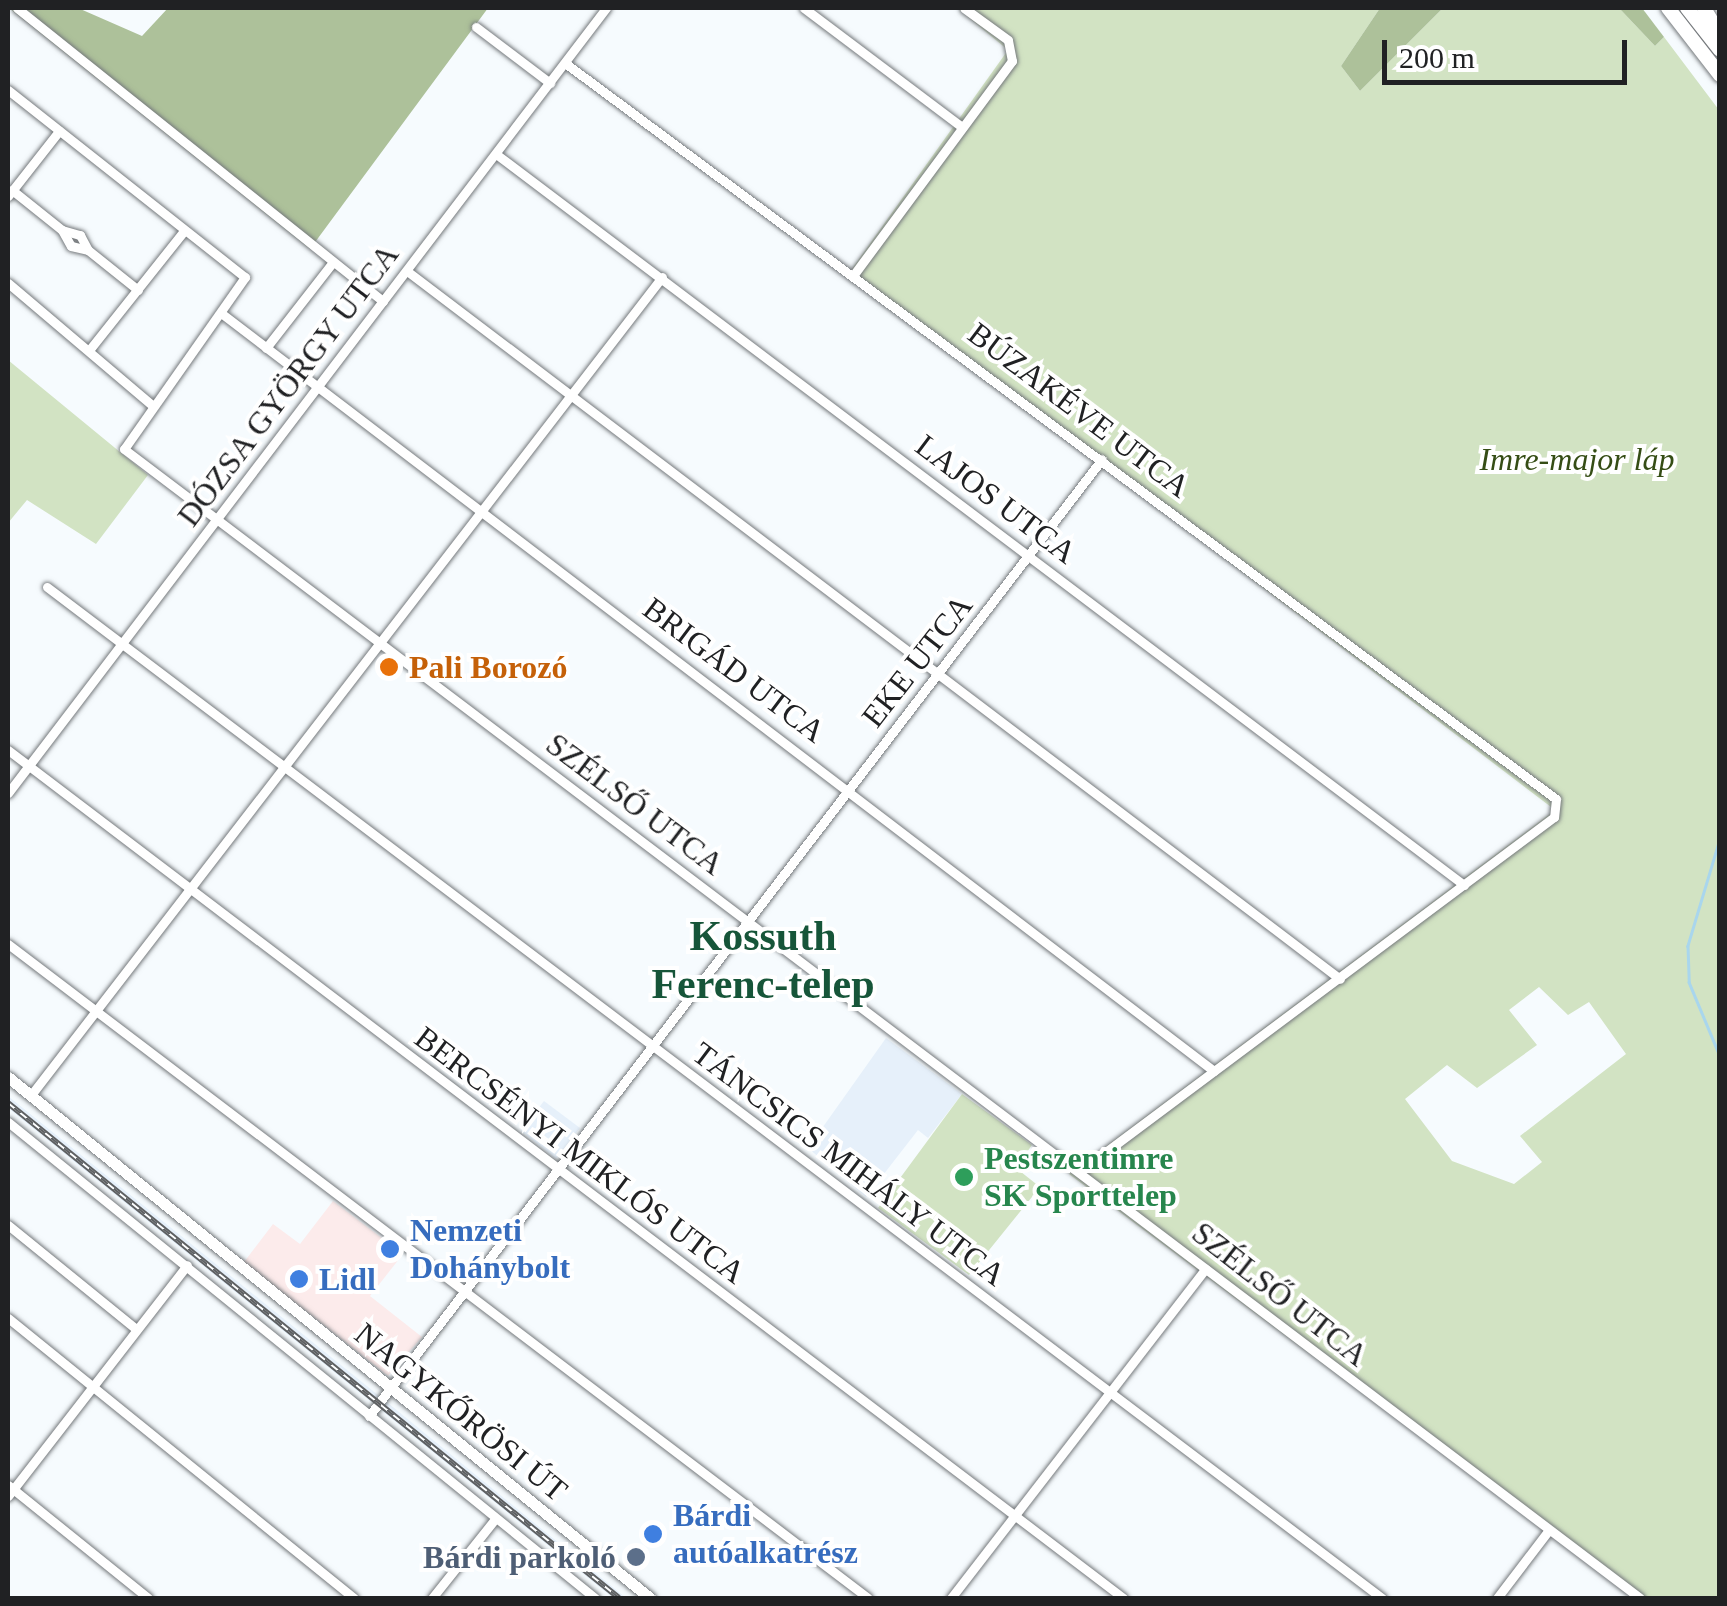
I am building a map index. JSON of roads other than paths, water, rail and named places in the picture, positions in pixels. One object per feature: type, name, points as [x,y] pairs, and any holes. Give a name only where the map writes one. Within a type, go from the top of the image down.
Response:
[{"type":"highway","points":[[1668,8],[1720,75]]},
{"type":"highway","points":[[1687,8],[1720,50]]},
{"type":"highway","points":[[1704,8],[1720,35]]},
{"type":"main road","name":"NAGYKŐRÖSI ÚT","points":[[8,1077],[650,1598]]},
{"type":"street","points":[[17,8],[383,301]]},
{"type":"street","name":"DÓZSA GYÖRGY UTCA","points":[[8,793],[606,8]]},
{"type":"street","points":[[804,8],[962,127]]},
{"type":"street","points":[[855,273],[1012,61],[1008,40],[964,8]]},
{"type":"street","points":[[476,27],[550,82]]},
{"type":"street","name":"BÚZAKÉVE UTCA","points":[[565,63],[1522,768],[1558,802],[1554,817],[1464,885]]},
{"type":"street","points":[[8,90],[245,277],[152,404],[8,283]]},
{"type":"street","points":[[59,131],[10,193],[62,230],[80,235],[88,250],[138,290]]},
{"type":"street","name":"LAJOS UTCA","points":[[496,154],[1464,885]]},
{"type":"street","points":[[90,349],[184,232]]},
{"type":"street","points":[[266,348],[333,262]]},
{"type":"street","points":[[407,270],[1340,979]]},
{"type":"street","points":[[30,1095],[574,396],[662,277]]},
{"type":"street","name":"BRIGÁD UTCA","points":[[221,313],[485,510],[1214,1071]]},
{"type":"street","name":"SZÉLSŐ UTCA","points":[[152,404],[124,449],[1640,1598]]},
{"type":"street","name":"EKE UTCA","points":[[369,1416],[1102,459]]},
{"type":"street","name":"TÁNCSICS MIHÁLY UTCA","points":[[47,587],[1382,1598]]},
{"type":"street","name":"BERCSÉNYI MIKLÓS UTCA","points":[[8,750],[1123,1598]]},
{"type":"street","points":[[1079,1172],[1464,885]]},
{"type":"street","points":[[8,944],[868,1598]]},
{"type":"street","points":[[8,1122],[595,1598]]},
{"type":"street","points":[[8,1225],[136,1328]]},
{"type":"street","points":[[148,1598],[9,1490],[187,1265]]},
{"type":"street","points":[[950,1598],[1206,1268]]},
{"type":"street","points":[[8,1318],[354,1598]]},
{"type":"street","points":[[432,1598],[495,1518]]},
{"type":"street","points":[[1497,1598],[1548,1531]]},
{"type":"waterway","points":[[1720,839],[1688,946],[1689,982],[1720,1056]]},
{"type":"railway","points":[[8,1103],[619,1598]]},
{"type":"place","name":"Pali Borozó","points":[[389,667]]},
{"type":"place","name":"Pestszentimre SK Sporttelep","points":[[964,1177]]},
{"type":"place","name":"Nemzeti Dohánybolt","points":[[390,1249]]},
{"type":"place","name":"Lidl","points":[[299,1279]]},
{"type":"place","name":"Bárdi autóalkatrész","points":[[653,1534]]},
{"type":"place","name":"Bárdi parkoló","points":[[636,1557]]},
{"type":"district","name":"Kossuth Ferenc-telep","points":[[763,960]]},
{"type":"park label","name":"Imre-major láp","points":[[1577,459]]}]
